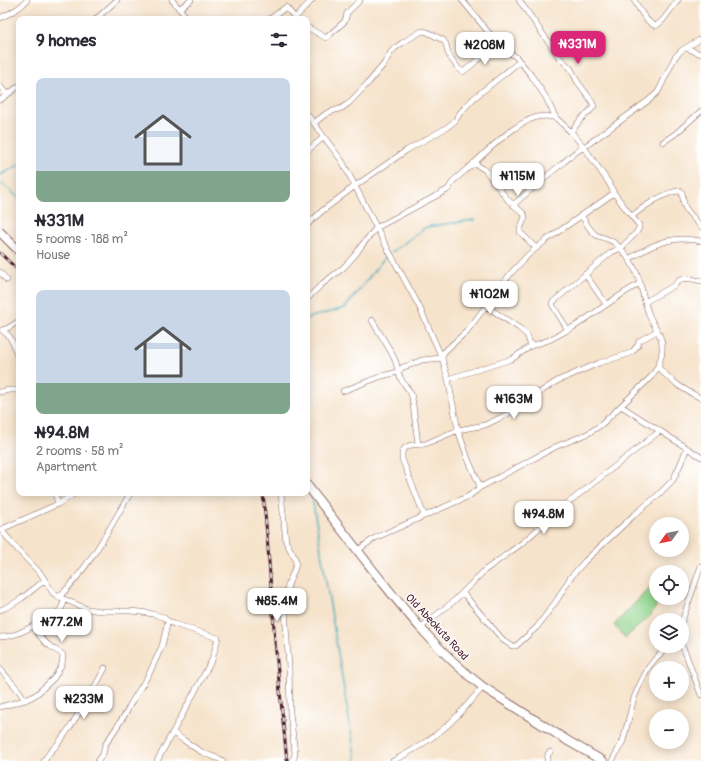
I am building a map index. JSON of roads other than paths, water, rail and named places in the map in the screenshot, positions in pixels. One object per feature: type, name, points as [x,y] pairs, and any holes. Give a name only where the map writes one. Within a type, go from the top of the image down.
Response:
[{"type":"highway","points":[[0,232],[16,248]]},
{"type":"highway","name":"Old Abeokuta Road","points":[[310,489],[397,601],[420,628],[458,666],[483,686],[568,741],[603,761]]},
{"type":"street","points":[[0,18],[18,9],[24,5],[27,0]]},
{"type":"street","points":[[99,16],[117,0]]},
{"type":"street","points":[[172,0],[185,16]]},
{"type":"street","points":[[179,9],[191,0]]},
{"type":"street","points":[[298,16],[312,0]]},
{"type":"street","points":[[310,29],[326,38],[345,21],[347,13],[360,0]]},
{"type":"street","points":[[462,0],[498,44],[508,51],[531,75],[545,96],[556,118],[584,147],[614,192],[639,225],[636,233],[621,248],[612,252],[552,303],[568,330]]},
{"type":"street","points":[[519,0],[559,57],[571,69],[577,81],[594,106],[571,132]]},
{"type":"street","points":[[634,0],[647,20],[656,26],[663,20],[678,0]]},
{"type":"street","points":[[274,16],[286,7],[293,16]]},
{"type":"street","points":[[314,123],[327,113],[342,108],[349,103],[370,82],[395,48],[422,31],[443,40],[446,44],[450,57],[463,72],[498,44]]},
{"type":"street","points":[[514,205],[548,174],[573,154],[649,100],[658,92],[675,57],[682,50],[701,39]]},
{"type":"street","points":[[686,48],[701,54]]},
{"type":"street","points":[[310,222],[322,210],[355,186],[408,150],[446,128],[455,121],[460,113],[474,98],[519,62]]},
{"type":"street","points":[[0,86],[7,95]]},
{"type":"street","points":[[0,100],[16,88]]},
{"type":"street","points":[[663,142],[675,134],[701,111]]},
{"type":"street","points":[[310,296],[322,284],[343,268],[376,228],[447,190],[453,181],[503,136],[528,120],[545,116],[556,118]]},
{"type":"street","points":[[310,118],[342,161],[376,228],[419,306],[442,358],[448,379],[458,430],[479,488]]},
{"type":"street","points":[[310,149],[324,137]]},
{"type":"street","points":[[474,163],[485,170],[508,200],[524,214],[525,217],[520,232],[536,248]]},
{"type":"street","points":[[632,216],[640,209],[659,198],[680,191],[682,192],[684,205],[701,227]]},
{"type":"street","points":[[442,358],[444,352],[467,331],[511,273],[528,255],[545,241],[614,192]]},
{"type":"street","points":[[358,550],[375,538],[469,496],[479,488],[555,446],[587,434],[601,425],[651,377],[658,367],[662,347],[661,340],[649,314],[640,283],[629,259],[621,248],[608,239],[597,236],[590,229],[581,215]]},
{"type":"street","points":[[629,259],[643,250],[661,243],[682,239],[701,241]]},
{"type":"street","points":[[0,272],[8,280]]},
{"type":"street","points":[[585,274],[606,304]]},
{"type":"street","points":[[645,302],[675,285],[678,281],[686,278],[701,281]]},
{"type":"street","points":[[448,379],[512,359],[531,346],[548,340],[577,326],[606,304],[640,283]]},
{"type":"street","points":[[486,306],[527,335],[531,346]]},
{"type":"street","points":[[372,320],[395,359],[402,382],[411,392],[418,444]]},
{"type":"street","points":[[1,330],[16,323]]},
{"type":"street","points":[[1,330],[9,336],[16,352]]},
{"type":"street","points":[[424,515],[401,455],[405,448],[418,444],[425,444],[458,430],[485,425],[526,403],[557,381],[599,363],[628,354],[633,351],[638,345],[639,341],[658,331]]},
{"type":"street","points":[[343,391],[382,376],[398,372],[403,367],[422,360],[442,358]]},
{"type":"street","points":[[658,367],[678,386],[701,398]]},
{"type":"street","points":[[0,392],[16,390]]},
{"type":"street","points":[[621,406],[701,457]]},
{"type":"street","points":[[420,628],[454,602],[485,570],[521,544],[564,506],[660,431]]},
{"type":"street","points":[[463,593],[503,640],[512,646],[516,646],[537,627],[557,600],[570,578],[586,561],[632,516],[658,496],[673,480],[687,448]]},
{"type":"street","points":[[56,496],[58,504]]},
{"type":"street","points":[[71,496],[58,504],[1,530],[41,574],[53,593],[64,600],[87,609],[101,611],[130,611],[153,614],[168,621],[218,638],[212,660],[157,761]]},
{"type":"street","points":[[59,597],[97,550],[129,496]]},
{"type":"street","points":[[281,496],[286,542],[295,558],[296,563],[288,585],[285,606],[290,713],[295,753],[294,758],[291,761]]},
{"type":"street","points":[[685,613],[700,573],[701,566]]},
{"type":"street","points":[[0,610],[21,599],[44,580]]},
{"type":"street","points":[[0,637],[16,634],[48,621],[64,605],[64,600]]},
{"type":"street","points":[[98,761],[103,754],[105,745],[149,674],[162,646],[168,621]]},
{"type":"street","points":[[0,707],[32,697],[54,678],[62,664],[63,655],[51,647],[39,635],[35,625]]},
{"type":"street","points":[[612,761],[624,741],[634,698],[640,684],[648,668],[662,653]]},
{"type":"street","points":[[686,653],[701,695]]},
{"type":"street","points":[[44,761],[71,726],[105,668]]},
{"type":"street","points":[[0,669],[25,700]]},
{"type":"street","points":[[393,761],[425,743],[449,724],[483,686]]},
{"type":"street","points":[[173,733],[201,751],[223,761]]},
{"type":"street","points":[[547,761],[548,754],[550,752]]},
{"type":"street","points":[[161,754],[164,761]]},
{"type":"waterway","points":[[0,175],[16,167]]},
{"type":"waterway","points":[[0,182],[16,195]]},
{"type":"waterway","points":[[392,252],[426,227],[474,220]]},
{"type":"waterway","points":[[310,317],[345,308],[385,257],[389,254]]},
{"type":"waterway","points":[[312,497],[356,761]]},
{"type":"railway","points":[[0,253],[16,268]]},
{"type":"railway","points":[[263,496],[275,642],[287,761]]}]
